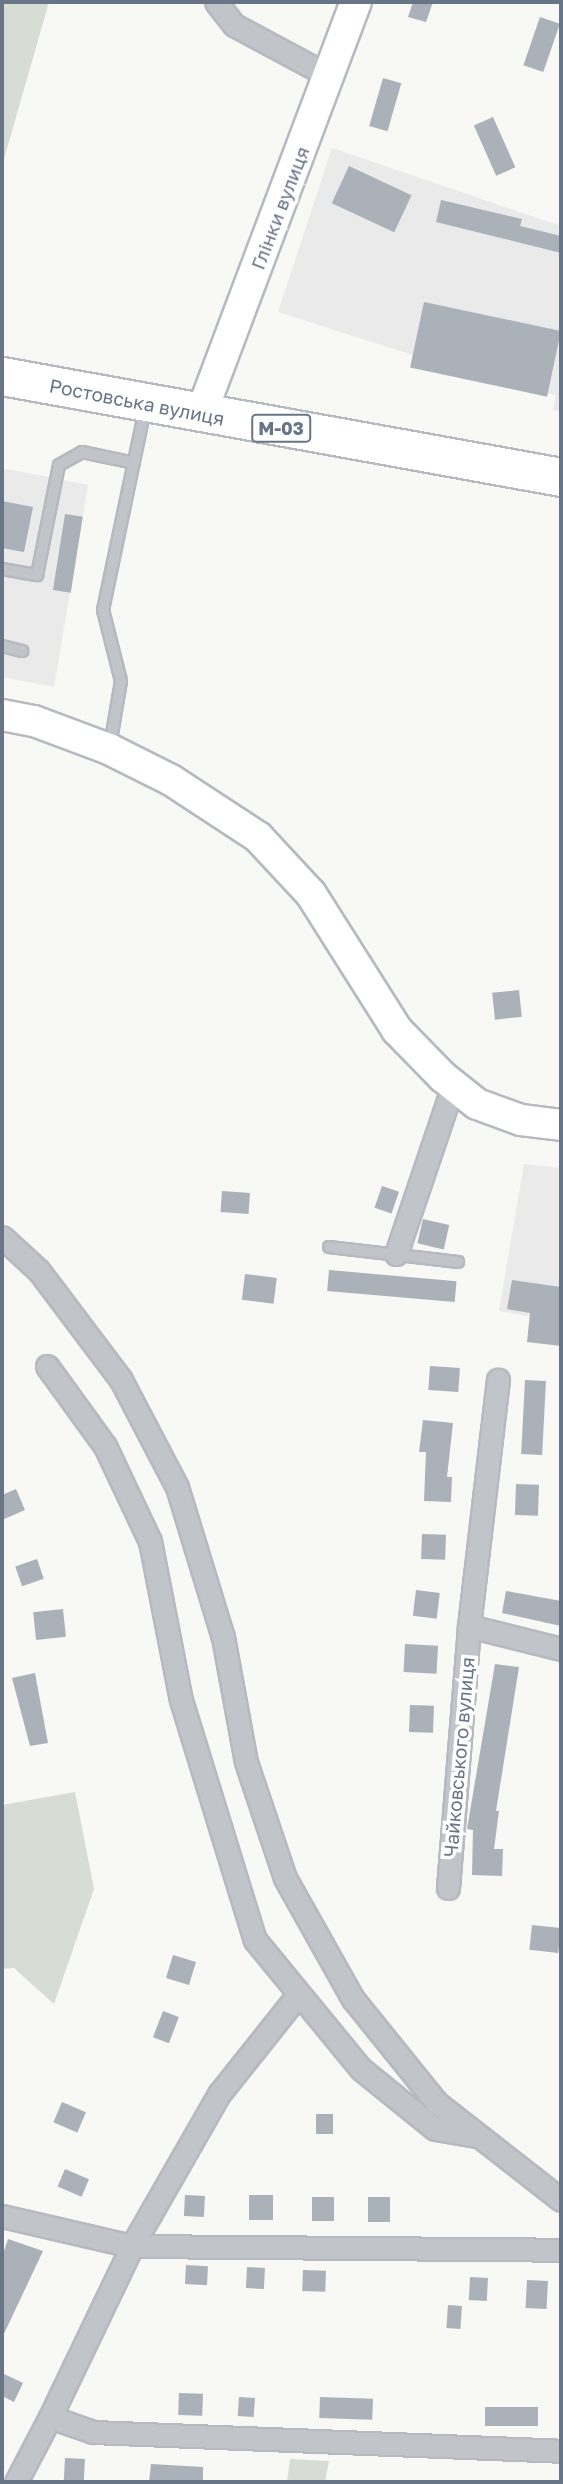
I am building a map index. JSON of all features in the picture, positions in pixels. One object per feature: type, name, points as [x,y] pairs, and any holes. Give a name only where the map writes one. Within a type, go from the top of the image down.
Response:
[{"type":"highway","name":"Ростовська вулиця","points":[[2,376],[561,477]]},
{"type":"main road","name":"Глінки вулиця","points":[[201,414],[331,77],[356,2]]},
{"type":"main road","points":[[2,715],[34,721],[109,748],[171,780],[258,837],[311,894],[397,1030],[448,1081],[477,1104],[521,1120],[561,1125]]},
{"type":"street","points":[[216,2],[233,25],[331,77]]},
{"type":"street","points":[[396,1254],[448,1081]]},
{"type":"street","points":[[2,1237],[39,1271],[121,1380],[177,1487],[223,1637],[246,1762],[285,1878],[353,1999],[437,2103],[561,2200]]},
{"type":"street","points":[[47,1366],[105,1446],[150,1541],[181,1700],[255,1940],[297,1996],[361,2069],[435,2129],[480,2137]]},
{"type":"street","name":"Чайковського вулиця","points":[[448,1888],[469,1626],[498,1380]]},
{"type":"street","name":"Чайковського вулиця","points":[[469,1626],[561,1649]]},
{"type":"street","points":[[16,2482],[132,2246],[219,2094],[297,1996]]},
{"type":"street","points":[[2,2216],[132,2246],[561,2250]]},
{"type":"street","points":[[50,2417],[93,2432],[561,2451]]},
{"type":"lane","points":[[109,748],[121,681],[103,610],[146,404]]},
{"type":"lane","points":[[2,569],[37,575],[60,465],[82,452],[134,463]]},
{"type":"lane","points":[[2,646],[22,651]]},
{"type":"lane","points":[[329,1247],[458,1262]]},
{"type":"shaded area","points":[[2,2],[49,2],[2,166]]},
{"type":"shaded area","points":[[332,148],[561,226],[561,412],[553,410],[556,395],[411,368],[413,355],[278,312]]},
{"type":"shaded area","points":[[2,468],[88,485],[54,687],[2,677]]},
{"type":"shaded area","points":[[524,1164],[561,1168],[561,1322],[499,1311]]},
{"type":"shaded area","points":[[75,1792],[94,1889],[54,2004],[14,1968],[2,1969],[2,1805]]},
{"type":"shaded area","points":[[290,2459],[329,2461],[325,2482],[287,2482]]},
{"type":"building","points":[[413,2],[433,2],[426,22],[408,17]]},
{"type":"building","points":[[540,17],[560,24],[543,72],[523,65]]},
{"type":"building","points":[[383,78],[401,83],[387,131],[369,126]]},
{"type":"building","points":[[493,117],[515,167],[496,176],[474,126]]},
{"type":"building","points":[[349,166],[412,195],[394,232],[332,203]]},
{"type":"building","points":[[441,200],[522,219],[520,226],[561,236],[561,253],[436,222]]},
{"type":"building","points":[[424,302],[561,331],[547,397],[410,368]]},
{"type":"building","points":[[2,501],[33,507],[24,552],[2,548]]},
{"type":"building","points":[[65,514],[83,517],[71,593],[53,590]]},
{"type":"building","points":[[519,990],[522,1017],[495,1020],[492,993]]},
{"type":"building","points":[[382,1186],[399,1192],[392,1214],[375,1208]]},
{"type":"building","points":[[222,1191],[250,1193],[248,1214],[221,1212]]},
{"type":"building","points":[[423,1219],[449,1225],[444,1249],[417,1243]]},
{"type":"building","points":[[329,1270],[457,1281],[455,1302],[327,1291]]},
{"type":"building","points":[[245,1274],[277,1278],[274,1304],[242,1300]]},
{"type":"building","points":[[512,1280],[561,1287],[561,1346],[527,1342],[530,1313],[507,1309]]},
{"type":"building","points":[[430,1366],[460,1368],[458,1392],[428,1390]]},
{"type":"building","points":[[525,1380],[546,1381],[542,1455],[521,1454]]},
{"type":"building","points":[[423,1420],[453,1423],[447,1477],[452,1477],[451,1502],[424,1501],[426,1452],[419,1452]]},
{"type":"building","points":[[516,1484],[539,1485],[538,1516],[515,1515]]},
{"type":"building","points":[[16,1489],[25,1510],[2,1520],[2,1495]]},
{"type":"building","points":[[422,1534],[446,1535],[445,1560],[421,1559]]},
{"type":"building","points":[[37,1559],[44,1579],[22,1586],[15,1566]]},
{"type":"building","points":[[416,1590],[440,1593],[437,1619],[413,1616]]},
{"type":"building","points":[[506,1591],[561,1601],[561,1626],[502,1613]]},
{"type":"building","points":[[63,1609],[66,1637],[36,1640],[33,1612]]},
{"type":"building","points":[[405,1644],[438,1646],[436,1674],[404,1672]]},
{"type":"building","points":[[495,1664],[519,1667],[496,1811],[499,1811],[494,1849],[503,1849],[502,1876],[472,1875],[473,1830],[467,1829]]},
{"type":"building","points":[[35,1673],[48,1743],[30,1746],[12,1678]]},
{"type":"building","points":[[410,1705],[434,1706],[433,1733],[409,1732]]},
{"type":"building","points":[[532,1925],[561,1928],[558,1953],[529,1950]]},
{"type":"building","points":[[173,1955],[196,1962],[189,1985],[166,1978]]},
{"type":"building","points":[[163,2011],[179,2017],[169,2043],[153,2037]]},
{"type":"building","points":[[62,2102],[86,2112],[77,2132],[53,2122]]},
{"type":"building","points":[[316,2114],[333,2114],[333,2134],[316,2134]]},
{"type":"building","points":[[65,2169],[89,2179],[82,2197],[58,2186]]},
{"type":"building","points":[[185,2195],[205,2196],[204,2217],[184,2216]]},
{"type":"building","points":[[249,2195],[273,2195],[273,2220],[249,2220]]},
{"type":"building","points":[[312,2197],[334,2197],[334,2221],[312,2221]]},
{"type":"building","points":[[368,2197],[390,2197],[390,2222],[368,2222]]},
{"type":"building","points":[[8,2239],[43,2251],[2,2338],[2,2257]]},
{"type":"building","points":[[186,2265],[208,2266],[207,2285],[185,2284]]},
{"type":"building","points":[[247,2267],[265,2268],[264,2289],[246,2288]]},
{"type":"building","points":[[303,2270],[326,2271],[325,2292],[302,2291]]},
{"type":"building","points":[[470,2277],[488,2278],[487,2301],[469,2300]]},
{"type":"building","points":[[527,2280],[548,2281],[547,2309],[526,2308]]},
{"type":"building","points":[[448,2305],[462,2306],[460,2329],[446,2328]]},
{"type":"building","points":[[2,2373],[23,2383],[14,2402],[2,2396]]},
{"type":"building","points":[[179,2393],[203,2394],[202,2416],[178,2415]]},
{"type":"building","points":[[239,2397],[255,2398],[254,2417],[238,2416]]},
{"type":"building","points":[[320,2397],[373,2399],[372,2420],[319,2418]]},
{"type":"building","points":[[485,2407],[538,2407],[538,2426],[485,2426]]},
{"type":"building","points":[[65,2458],[85,2459],[84,2482],[64,2482]]},
{"type":"building","points":[[151,2464],[203,2467],[203,2482],[149,2482]]}]
